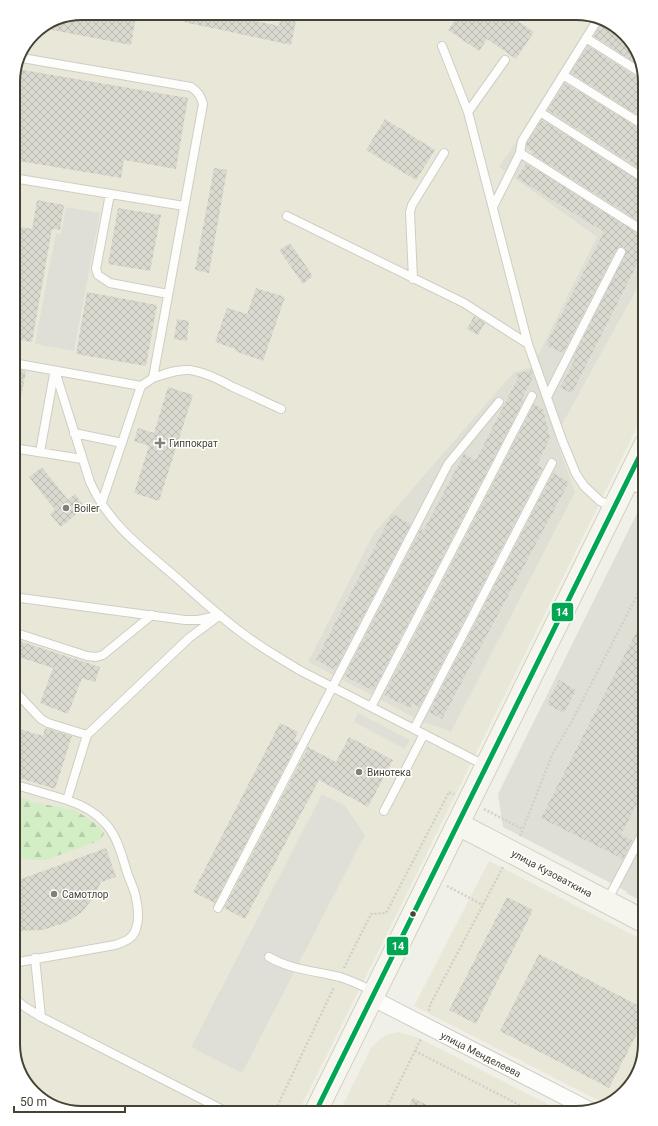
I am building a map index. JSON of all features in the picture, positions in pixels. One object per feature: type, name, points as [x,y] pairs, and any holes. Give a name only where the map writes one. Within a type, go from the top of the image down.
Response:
[{"type":"main road","points":[[318,1106],[614,507],[636,487]]},
{"type":"main road","name":"улица Кузоваткина","points":[[458,824],[638,918]]},
{"type":"street","name":"улица Менделеева","points":[[373,995],[581,1105]]},
{"type":"lane","points":[[493,207],[520,153],[522,141],[596,23]]},
{"type":"lane","points":[[586,38],[637,70]]},
{"type":"lane","points":[[442,46],[468,112],[528,344],[547,397],[576,474],[592,495],[600,501],[614,507]]},
{"type":"lane","points":[[25,58],[190,87],[196,90],[201,96],[203,104],[153,378]]},
{"type":"lane","points":[[468,112],[505,60]]},
{"type":"lane","points":[[563,75],[638,122]]},
{"type":"lane","points":[[540,112],[638,174]]},
{"type":"lane","points":[[413,279],[410,212],[412,206],[444,153]]},
{"type":"lane","points":[[520,153],[638,228]]},
{"type":"lane","points":[[20,179],[184,206]]},
{"type":"lane","points":[[110,194],[96,269],[98,275],[110,283],[168,294]]},
{"type":"lane","points":[[287,216],[464,303],[528,344]]},
{"type":"lane","points":[[547,397],[622,252]]},
{"type":"lane","points":[[20,364],[141,386]]},
{"type":"lane","points":[[101,504],[141,386],[153,378],[180,370],[190,370],[215,378],[281,409]]},
{"type":"lane","points":[[54,371],[90,482],[101,504],[127,536],[243,634],[273,654],[301,671],[486,766]]},
{"type":"lane","points":[[40,452],[54,371]]},
{"type":"lane","points":[[371,707],[532,396]]},
{"type":"lane","points":[[218,908],[448,464],[499,402]]},
{"type":"lane","points":[[74,433],[122,443]]},
{"type":"lane","points":[[20,449],[82,459]]},
{"type":"lane","points":[[414,729],[552,463]]},
{"type":"lane","points":[[20,598],[191,620],[220,615]]},
{"type":"lane","points":[[20,634],[87,656],[96,657],[103,655],[152,615]]},
{"type":"lane","points":[[67,800],[87,735],[189,638],[220,615]]},
{"type":"lane","points":[[20,696],[41,719],[48,723],[87,735]]},
{"type":"lane","points":[[384,811],[424,734]]},
{"type":"lane","points":[[20,786],[80,804],[96,814],[105,822],[114,835],[136,898],[138,912],[136,929],[133,936],[127,941],[115,945],[20,961]]},
{"type":"lane","points":[[607,902],[638,842]]},
{"type":"lane","points":[[269,957],[278,962],[296,968],[354,981],[373,995]]},
{"type":"lane","points":[[35,958],[41,1017]]},
{"type":"lane","points":[[20,1003],[41,1017],[215,1106]]},
{"type":"path","points":[[521,833],[553,753],[571,723],[638,594]]},
{"type":"path","points":[[277,1106],[371,914],[386,913],[449,792],[522,829]]},
{"type":"path","points":[[430,1005],[499,874]]},
{"type":"path","points":[[444,885],[483,905]]},
{"type":"path","points":[[388,1106],[415,1051],[521,1106]]},
{"type":"shaded area","points":[[82,20],[580,20],[596,23],[611,30],[628,47],[635,62],[638,82],[638,425],[301,1106],[70,1105],[54,1100],[41,1091],[30,1079],[23,1064],[20,1044],[20,78],[26,54],[33,44],[41,35],[58,25],[70,21]]},
{"type":"shaded area","points":[[595,23],[604,26],[617,35],[632,54],[637,70],[638,287],[555,437],[575,492],[451,732],[421,721],[308,662],[374,533],[514,372],[532,367],[597,237],[499,167]]},
{"type":"shaded area","points":[[66,207],[100,213],[74,351],[35,344],[56,233],[61,234]]},
{"type":"shaded area","points":[[638,511],[638,897],[503,827],[498,794]]},
{"type":"shaded area","points":[[636,538],[638,539],[638,588],[590,681],[568,670]]},
{"type":"shaded area","points":[[358,713],[410,740],[405,749],[354,722]]},
{"type":"shaded area","points":[[322,794],[345,806],[365,835],[242,1073],[191,1047]]},
{"type":"shaded area","points":[[489,861],[638,937],[638,1044],[636,1060],[630,1075],[625,1082],[611,1096],[600,1101],[414,1006]]},
{"type":"shaded area","points":[[632,883],[638,886],[638,899],[626,893]]},
{"type":"shaded area","points":[[399,1032],[419,1038],[551,1106],[342,1106],[371,1048],[380,1039],[388,1034]]},
{"type":"green space","points":[[20,796],[32,802],[74,810],[88,818],[104,833],[101,840],[45,860],[20,859]]},
{"type":"building","points":[[135,20],[131,45],[52,30],[52,27],[70,21]]},
{"type":"building","points":[[184,20],[251,20],[279,26],[280,20],[296,20],[291,45],[184,22]]},
{"type":"building","points":[[455,20],[516,20],[534,32],[516,59],[487,39],[479,51],[448,30]]},
{"type":"building","points":[[601,25],[611,30],[628,47],[635,63],[594,36]]},
{"type":"building","points":[[588,46],[638,77],[638,116],[571,73]]},
{"type":"building","points":[[21,70],[188,98],[176,169],[124,160],[121,178],[20,161],[20,78]]},
{"type":"building","points":[[565,83],[638,127],[638,168],[548,110]]},
{"type":"building","points":[[385,119],[435,150],[416,180],[366,150]]},
{"type":"building","points":[[542,120],[638,180],[638,221],[532,154],[533,152],[526,147]]},
{"type":"building","points":[[526,163],[638,233],[638,265],[572,393],[560,388],[575,359],[573,358],[626,251],[624,247],[616,250],[563,353],[546,345],[604,232],[517,178]]},
{"type":"building","points":[[214,168],[227,170],[209,273],[195,270]]},
{"type":"building","points":[[37,200],[64,205],[60,230],[52,229],[32,342],[20,340],[20,233],[21,227],[32,229]]},
{"type":"building","points":[[118,208],[161,215],[150,271],[108,264]]},
{"type":"building","points":[[290,243],[313,276],[303,284],[279,250]]},
{"type":"building","points":[[256,288],[285,297],[263,361],[235,351],[236,349],[215,342],[227,308],[247,314]]},
{"type":"building","points":[[87,292],[157,305],[146,366],[76,354]]},
{"type":"building","points":[[474,316],[485,323],[478,335],[467,329]]},
{"type":"building","points":[[177,319],[189,321],[187,341],[174,339]]},
{"type":"building","points":[[20,370],[26,371],[20,402]]},
{"type":"building","points":[[531,370],[533,377],[522,399],[524,400],[374,689],[372,690],[348,678],[345,675],[421,529],[424,530],[464,454],[476,460],[518,378],[516,374]]},
{"type":"building","name":"Гиппократ","points":[[168,387],[193,395],[159,501],[134,493],[149,446],[134,441],[138,428],[154,433]]},
{"type":"building","points":[[534,404],[543,409],[550,438],[537,465],[543,468],[419,707],[413,703],[410,708],[384,695]]},
{"type":"building","points":[[42,467],[68,500],[75,494],[85,507],[61,527],[50,514],[55,510],[29,477]]},
{"type":"building","points":[[553,473],[569,482],[442,719],[429,712]]},
{"type":"building","points":[[392,514],[411,524],[335,670],[316,660]]},
{"type":"building","points":[[638,629],[638,802],[621,835],[632,840],[623,859],[541,818]]},
{"type":"building","points":[[20,641],[100,667],[95,682],[82,678],[68,714],[40,703],[53,668],[20,657]]},
{"type":"building","points":[[559,680],[576,690],[564,713],[547,704]]},
{"type":"building","points":[[280,723],[298,732],[294,740],[298,742],[215,903],[193,892]]},
{"type":"building","points":[[45,728],[72,736],[55,789],[20,778],[20,729],[43,736]]},
{"type":"building","points":[[349,737],[393,760],[368,807],[319,780],[245,919],[224,908],[308,747],[336,762]]},
{"type":"building","name":"Самотлор","points":[[106,848],[116,877],[101,882],[93,898],[82,912],[67,922],[43,930],[20,931],[20,879]]},
{"type":"building","points":[[507,897],[533,910],[476,1024],[449,1010]]},
{"type":"building","points":[[539,954],[638,1005],[638,1032],[609,1088],[500,1031]]},
{"type":"building","points":[[413,1098],[429,1106],[409,1106]]},
{"type":"transit line","name":"14","points":[[318,1106],[638,459]]},
{"type":"place","name":"Гиппократ","points":[[160,443]]},
{"type":"place","name":"Boiler","points":[[66,508]]},
{"type":"place","name":"Винотека","points":[[359,772]]},
{"type":"place","name":"Самотлор","points":[[54,894]]}]
